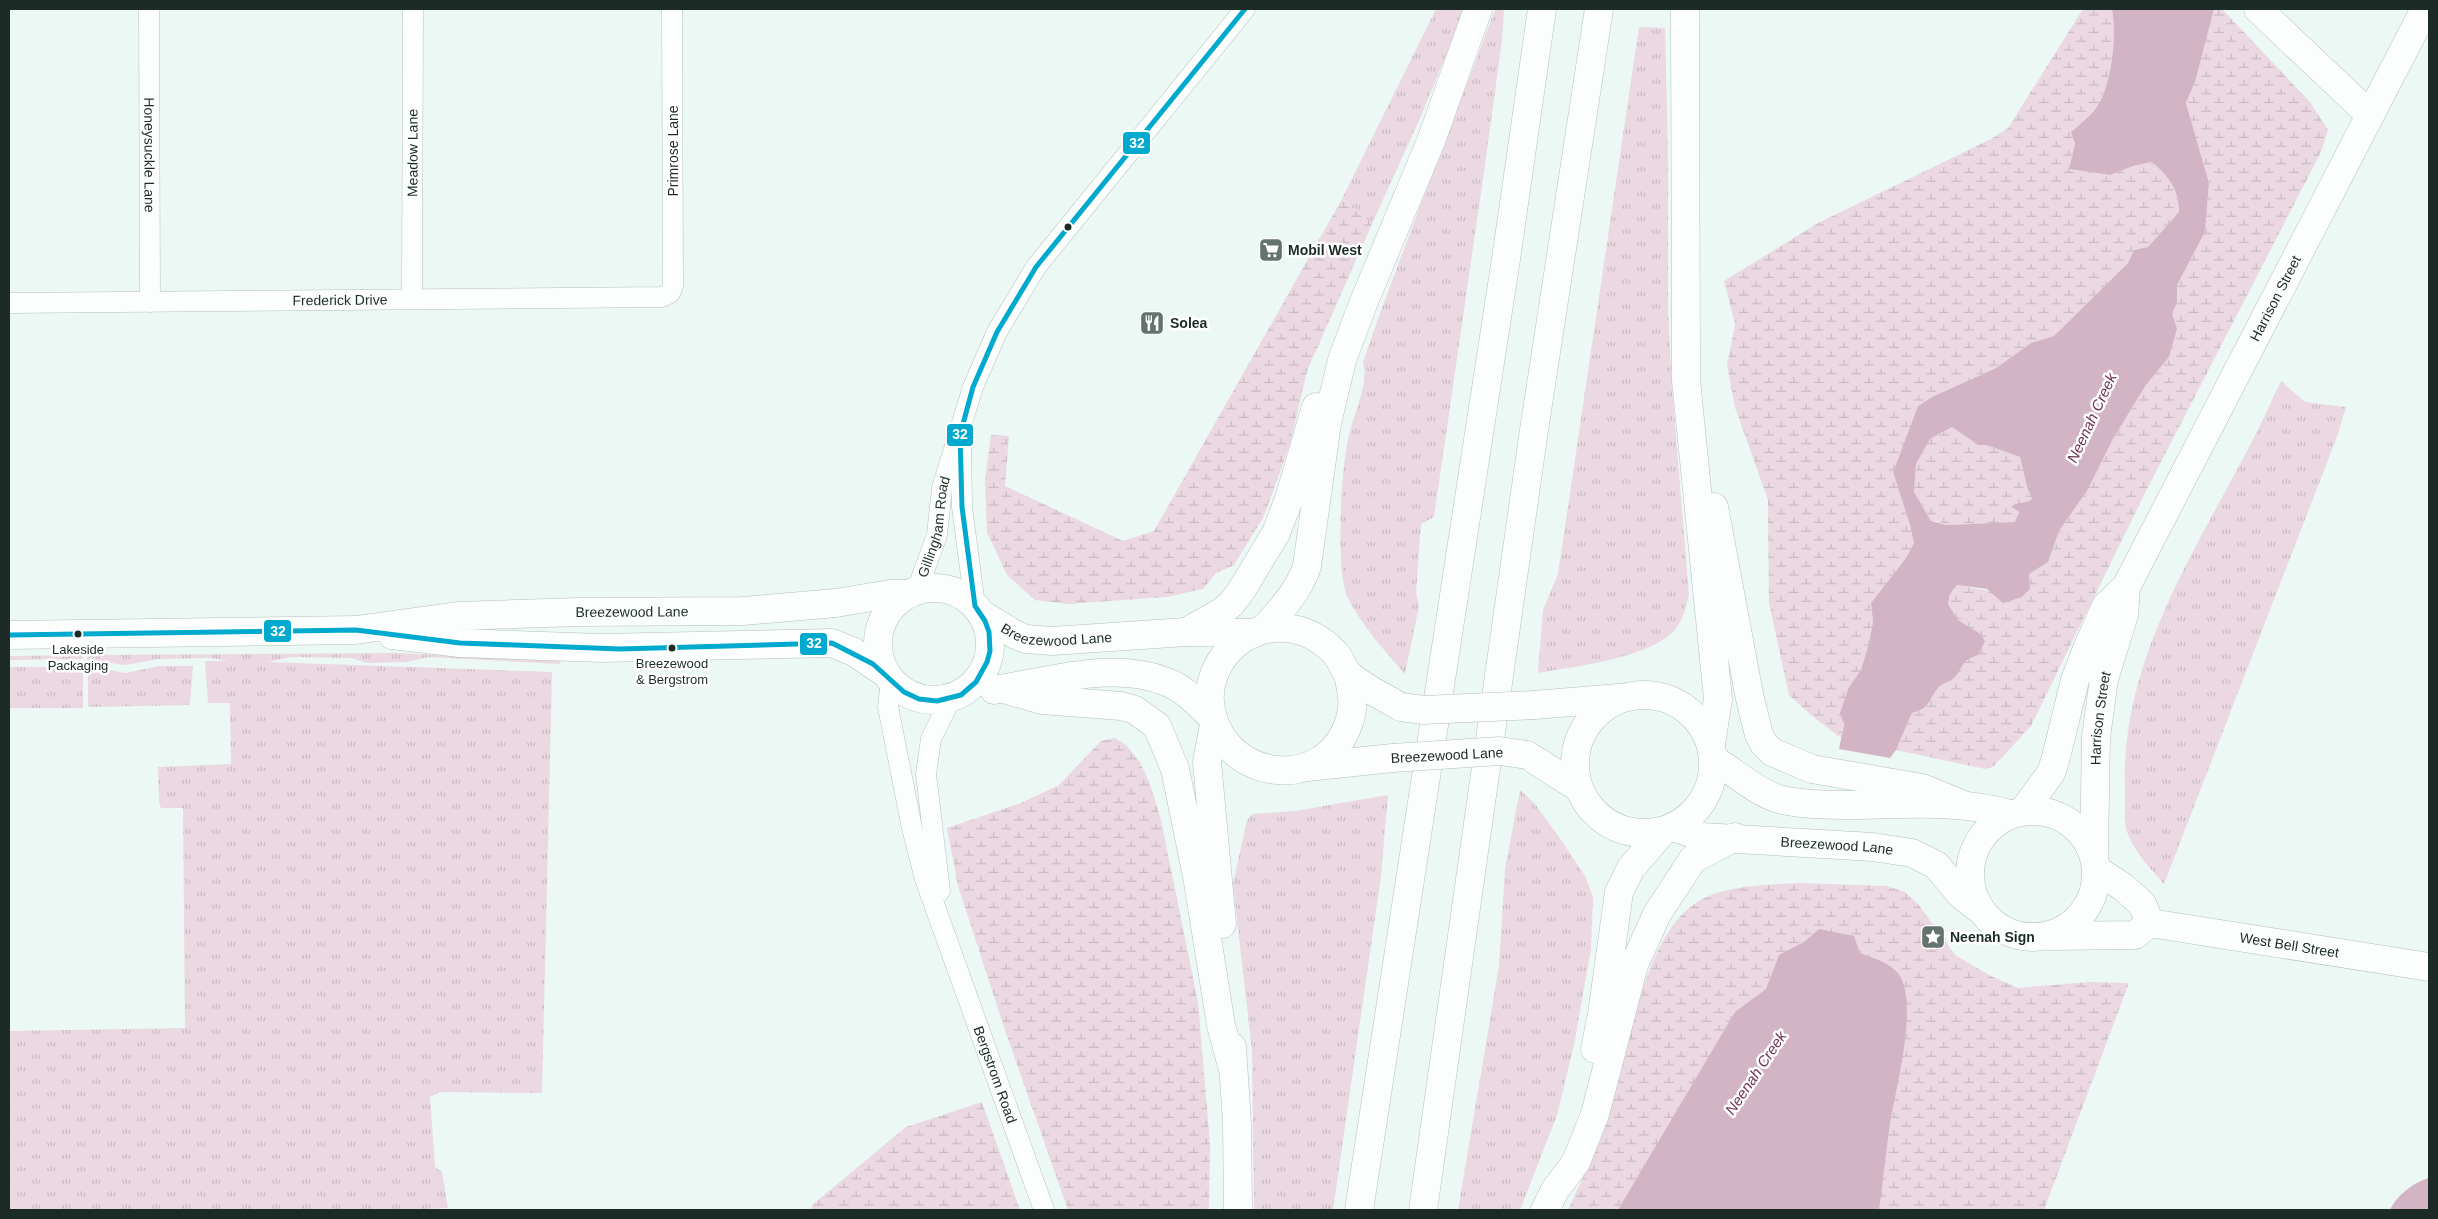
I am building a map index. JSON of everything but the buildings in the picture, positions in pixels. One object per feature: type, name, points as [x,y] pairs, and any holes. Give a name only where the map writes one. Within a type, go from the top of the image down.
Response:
[{"type":"main road","points":[[1238,1210],[1238,1123],[1232,1066],[1232,1025],[1207,762],[1213,721],[1210,690],[1213,676],[1222,658],[1237,643],[1260,630],[1296,592],[1307,566],[1327,423],[1342,360],[1362,304],[1431,140],[1478,9]]},
{"type":"main road","points":[[1359,1210],[1506,259],[1542,9]]},
{"type":"main road","points":[[1423,1210],[1534,430],[1599,9]]},
{"type":"main road","points":[[1550,1200],[1562,1155],[1579,1110],[1594,1053],[1602,1014],[1619,892],[1631,868],[1668,829],[1688,818],[1700,806],[1708,792],[1713,776],[1712,752],[1718,699],[1686,380],[1685,9]]},
{"type":"main road","points":[[2258,9],[2369,114]]},
{"type":"main road","name":"Harrison Street","points":[[2017,813],[2050,773],[2055,761],[2075,680],[2106,606],[2126,587],[2425,9]]},
{"type":"main road","points":[[1686,290],[1694,379],[1703,444],[1749,694],[1759,735],[1772,752],[1812,769],[1922,788],[1961,804]]},
{"type":"main road","points":[[1186,632],[1220,613],[1231,604],[1276,533],[1289,499],[1319,394],[1340,342],[1362,304]]},
{"type":"main road","name":"Harrison Street","points":[[2095,861],[2096,737],[2104,679],[2124,615],[2126,587]]},
{"type":"main road","points":[[956,697],[976,681],[986,666],[990,650],[989,632],[979,610],[963,596],[948,590],[932,588],[913,592],[893,605],[883,620],[878,638],[878,656],[888,677],[903,692],[918,698],[956,697],[1004,689],[1040,680],[1107,673],[1141,674],[1175,686],[1189,694],[1213,721],[1225,744],[1241,759],[1262,769],[1284,771],[1306,767],[1326,756],[1341,739],[1350,718],[1353,696],[1348,674],[1336,653],[1318,638],[1298,629],[1260,630]]},
{"type":"main road","name":"Breezewood Lane","points":[[9,635],[356,630],[458,616],[601,611],[744,611],[836,603],[913,592]]},
{"type":"main road","name":"Breezewood Lane","points":[[979,610],[1016,635],[1036,640],[1052,641],[1186,632],[1260,630]]},
{"type":"main road","name":"Breezewood Lane","points":[[356,630],[460,643],[548,647],[646,648],[832,642],[854,652],[888,677]]},
{"type":"main road","points":[[1348,674],[1401,707],[1424,710],[1534,705],[1645,695],[1667,698],[1686,709],[1701,724],[1712,752],[1763,792],[1795,802],[1836,805],[1961,804],[2017,813],[2045,811],[2066,819],[2083,833],[2095,861],[2096,888],[2089,905],[2078,919],[2064,930],[2047,936]]},
{"type":"main road","points":[[1004,689],[1042,700],[1121,706],[1135,710],[1157,726],[1175,769],[1197,876],[1221,1025],[1232,1066]]},
{"type":"main road","points":[[1623,698],[1599,712],[1582,733],[1576,751],[1575,769],[1579,788],[1589,806],[1603,820],[1622,830],[1642,833],[1668,829]]},
{"type":"main road","name":"Breezewood Lane","points":[[1306,767],[1393,758],[1500,751],[1527,755],[1579,788]]},
{"type":"main road","points":[[2017,813],[1994,824],[1981,838],[1972,855],[1970,874],[1972,892],[1980,910],[1993,923],[2010,933],[2028,937],[2135,935],[2150,923],[2142,904],[2095,861]]},
{"type":"main road","name":"Breezewood Lane","points":[[1668,829],[1702,837],[1873,847],[1912,853],[1936,865],[1961,895],[1980,910]]},
{"type":"main road","points":[[1550,1200],[1576,1162],[1595,1114],[1634,965],[1657,914],[1693,859],[1735,838]]},
{"type":"main road","name":"West Bell Street","points":[[2150,923],[2429,967]]},
{"type":"street","name":"Honeysuckle Lane","points":[[149,9],[150,302]]},
{"type":"street","name":"Meadow Lane","points":[[412,9],[412,298]]},
{"type":"street","name":"Primrose Lane","points":[[670,292],[673,286],[672,9]]},
{"type":"street","name":"Gillingham Road","points":[[913,592],[937,535],[942,488],[960,435],[973,387],[998,332],[1036,267],[1245,9]]},
{"type":"street","name":"Frederick Drive","points":[[9,303],[662,297],[670,292]]},
{"type":"street","name":"Gillingham Road","points":[[960,435],[962,507],[979,610]]},
{"type":"street","name":"Bergstrom Road","points":[[888,677],[888,707],[912,828],[925,879],[1044,1210]]},
{"type":"street","name":"Bergstrom Road","points":[[948,940],[936,865],[926,774],[931,739],[956,697]]},
{"type":"green space","points":[[1436,9],[1465,9],[1421,116],[1372,224],[1342,199]]},
{"type":"green space","points":[[1495,9],[1504,9],[1502,40],[1434,517],[1421,524],[1416,592],[1419,606],[1405,674],[1374,638],[1360,618],[1348,598],[1344,585],[1340,543],[1346,450],[1351,426],[1363,389],[1363,362]]},
{"type":"green space","points":[[2083,9],[2112,9],[2114,32],[2112,59],[2106,86],[2096,107],[2071,132],[2075,144],[2069,169],[2110,175],[2133,166],[2152,162],[2172,184],[2179,204],[2179,212],[2148,247],[2134,250],[2128,263],[2054,336],[2031,343],[1996,368],[1932,397],[1918,406],[1893,472],[1914,543],[1906,558],[1871,603],[1873,622],[1869,643],[1861,670],[1849,687],[1841,738],[1812,716],[1789,695],[1769,603],[1768,500],[1735,407],[1727,365],[1735,324],[1724,281],[1818,223],[1991,139],[2008,128]]},
{"type":"green space","points":[[2214,9],[2222,9],[2310,102],[2328,130],[2321,152],[2145,493],[2031,726],[1994,766],[1985,769],[1896,750],[1912,713],[1923,709],[1942,684],[1953,679],[1967,660],[1978,655],[1979,633],[1958,620],[1948,604],[1950,594],[1957,585],[2022,597],[2030,589],[2028,574],[2048,562],[2059,531],[2087,491],[2113,439],[2146,385],[2169,357],[2177,329],[2172,313],[2177,303],[2177,285],[2205,232],[2209,183],[2186,103],[2195,82]]},
{"type":"green space","points":[[1639,27],[1665,28],[1668,152],[1668,310],[1672,388],[1689,595],[1679,624],[1669,636],[1654,645],[1615,659],[1538,673],[1543,610],[1558,574]]},
{"type":"green space","points":[[1342,199],[1372,224],[1307,371],[1290,444],[1264,516],[1234,565],[1216,573],[1203,589],[1166,597],[1068,604],[1035,600],[1007,575],[987,532],[985,480],[991,435],[1009,436],[1005,486],[1123,541],[1154,531]]},
{"type":"green space","points":[[2281,381],[2305,402],[2346,407],[2338,434],[2164,884],[2138,853],[2126,827],[2127,744],[2134,699],[2147,655],[2164,612],[2204,530],[2257,432]]},
{"type":"green space","points":[[1952,427],[1978,445],[1986,445],[2020,457],[2027,487],[2032,499],[2012,508],[2019,512],[2015,522],[1947,525],[1931,521],[1914,492],[1916,464],[1930,439]]},
{"type":"green space","points":[[396,653],[561,661],[560,664],[429,657],[406,662],[367,663],[351,658],[291,657],[268,662],[552,672],[542,1093],[440,1092],[430,1097],[435,1167],[442,1172],[448,1208],[402,1210],[9,1210],[9,1031],[185,1028],[183,808],[161,808],[158,767],[231,764],[230,703],[208,703],[205,661],[228,661],[212,658],[158,659],[126,665],[87,660],[87,655]]},
{"type":"green space","points":[[83,655],[83,659],[9,660],[9,656]]},
{"type":"green space","points":[[159,666],[193,666],[190,705],[88,707],[88,667],[126,673]]},
{"type":"green space","points":[[9,667],[75,667],[76,672],[83,672],[83,708],[9,708]]},
{"type":"green space","points":[[1115,738],[1127,746],[1140,762],[1150,784],[1161,820],[1198,1002],[1210,1145],[1209,1210],[1068,1210],[1005,1030],[958,886],[947,828],[1021,803],[1059,785],[1101,741]]},
{"type":"green space","points":[[1520,790],[1535,804],[1585,876],[1593,897],[1591,949],[1574,1045],[1557,1115],[1520,1210],[1458,1210],[1499,966],[1505,869]]},
{"type":"green space","points":[[1388,795],[1381,876],[1333,1210],[1254,1210],[1252,1051],[1233,884],[1247,820],[1253,814],[1295,811]]},
{"type":"green space","points":[[1799,883],[1887,886],[1905,892],[1918,904],[1955,955],[1989,975],[2018,988],[2089,982],[2129,983],[2044,1210],[1568,1210],[1610,1110],[1642,991],[1652,964],[1664,939],[1678,919],[1696,903],[1707,897],[1732,889]]},
{"type":"green space","points":[[982,1102],[1020,1210],[811,1210],[812,1205],[906,1127]]},
{"type":"water","name":"Neenah Creek","points":[[2112,9],[2214,9],[2195,82],[2186,103],[2209,183],[2205,232],[2177,285],[2177,303],[2172,313],[2177,329],[2169,357],[2146,385],[2113,439],[2087,491],[2059,531],[2048,562],[2029,574],[2030,589],[2022,597],[2003,603],[1987,589],[1957,585],[1950,594],[1948,604],[1958,620],[1979,633],[1985,641],[1978,655],[1967,660],[1953,679],[1942,684],[1923,709],[1912,713],[1896,750],[1890,758],[1839,749],[1844,724],[1840,713],[1849,687],[1861,670],[1869,643],[1873,622],[1871,603],[1906,558],[1914,543],[1893,472],[1918,406],[1932,397],[1996,368],[2031,343],[2054,336],[2128,263],[2134,250],[2148,247],[2179,212],[2179,204],[2172,184],[2152,162],[2133,166],[2110,175],[2069,169],[2075,144],[2071,132],[2096,108],[2106,87],[2112,60]],"holes":[[[1952,427],[1978,445],[1986,445],[2020,457],[2027,487],[2032,499],[2011,507],[2019,512],[2015,522],[1947,525],[1931,521],[1914,492],[1916,464],[1930,439]]]},
{"type":"water","name":"Neenah Creek","points":[[1819,929],[1854,936],[1860,953],[1882,961],[1897,971],[1905,990],[1907,1007],[1904,1048],[1890,1123],[1879,1210],[1618,1210],[1735,1012],[1766,989],[1779,955],[1804,942]]},
{"type":"water","points":[[2429,1178],[2429,1210],[2390,1210],[2406,1190]]},
{"type":"transit line","name":"32","points":[[975,606],[962,507],[960,435],[973,387],[997,332],[1036,267],[1245,9]]},
{"type":"transit line","name":"32","points":[[9,635],[356,630],[460,643],[620,649],[832,643],[873,664],[904,692],[919,699],[937,701],[961,695],[976,682],[987,662],[990,651],[989,632],[985,621],[975,606]]},
{"type":"place","name":"Mobil West","points":[[1271,250]]},
{"type":"place","name":"Solea","points":[[1152,323]]},
{"type":"place","name":"Lakeside Packaging","points":[[78,634]]},
{"type":"place","name":"Breezewood & Bergstrom","points":[[672,648]]},
{"type":"place","name":"Neenah Sign","points":[[1933,937]]}]
